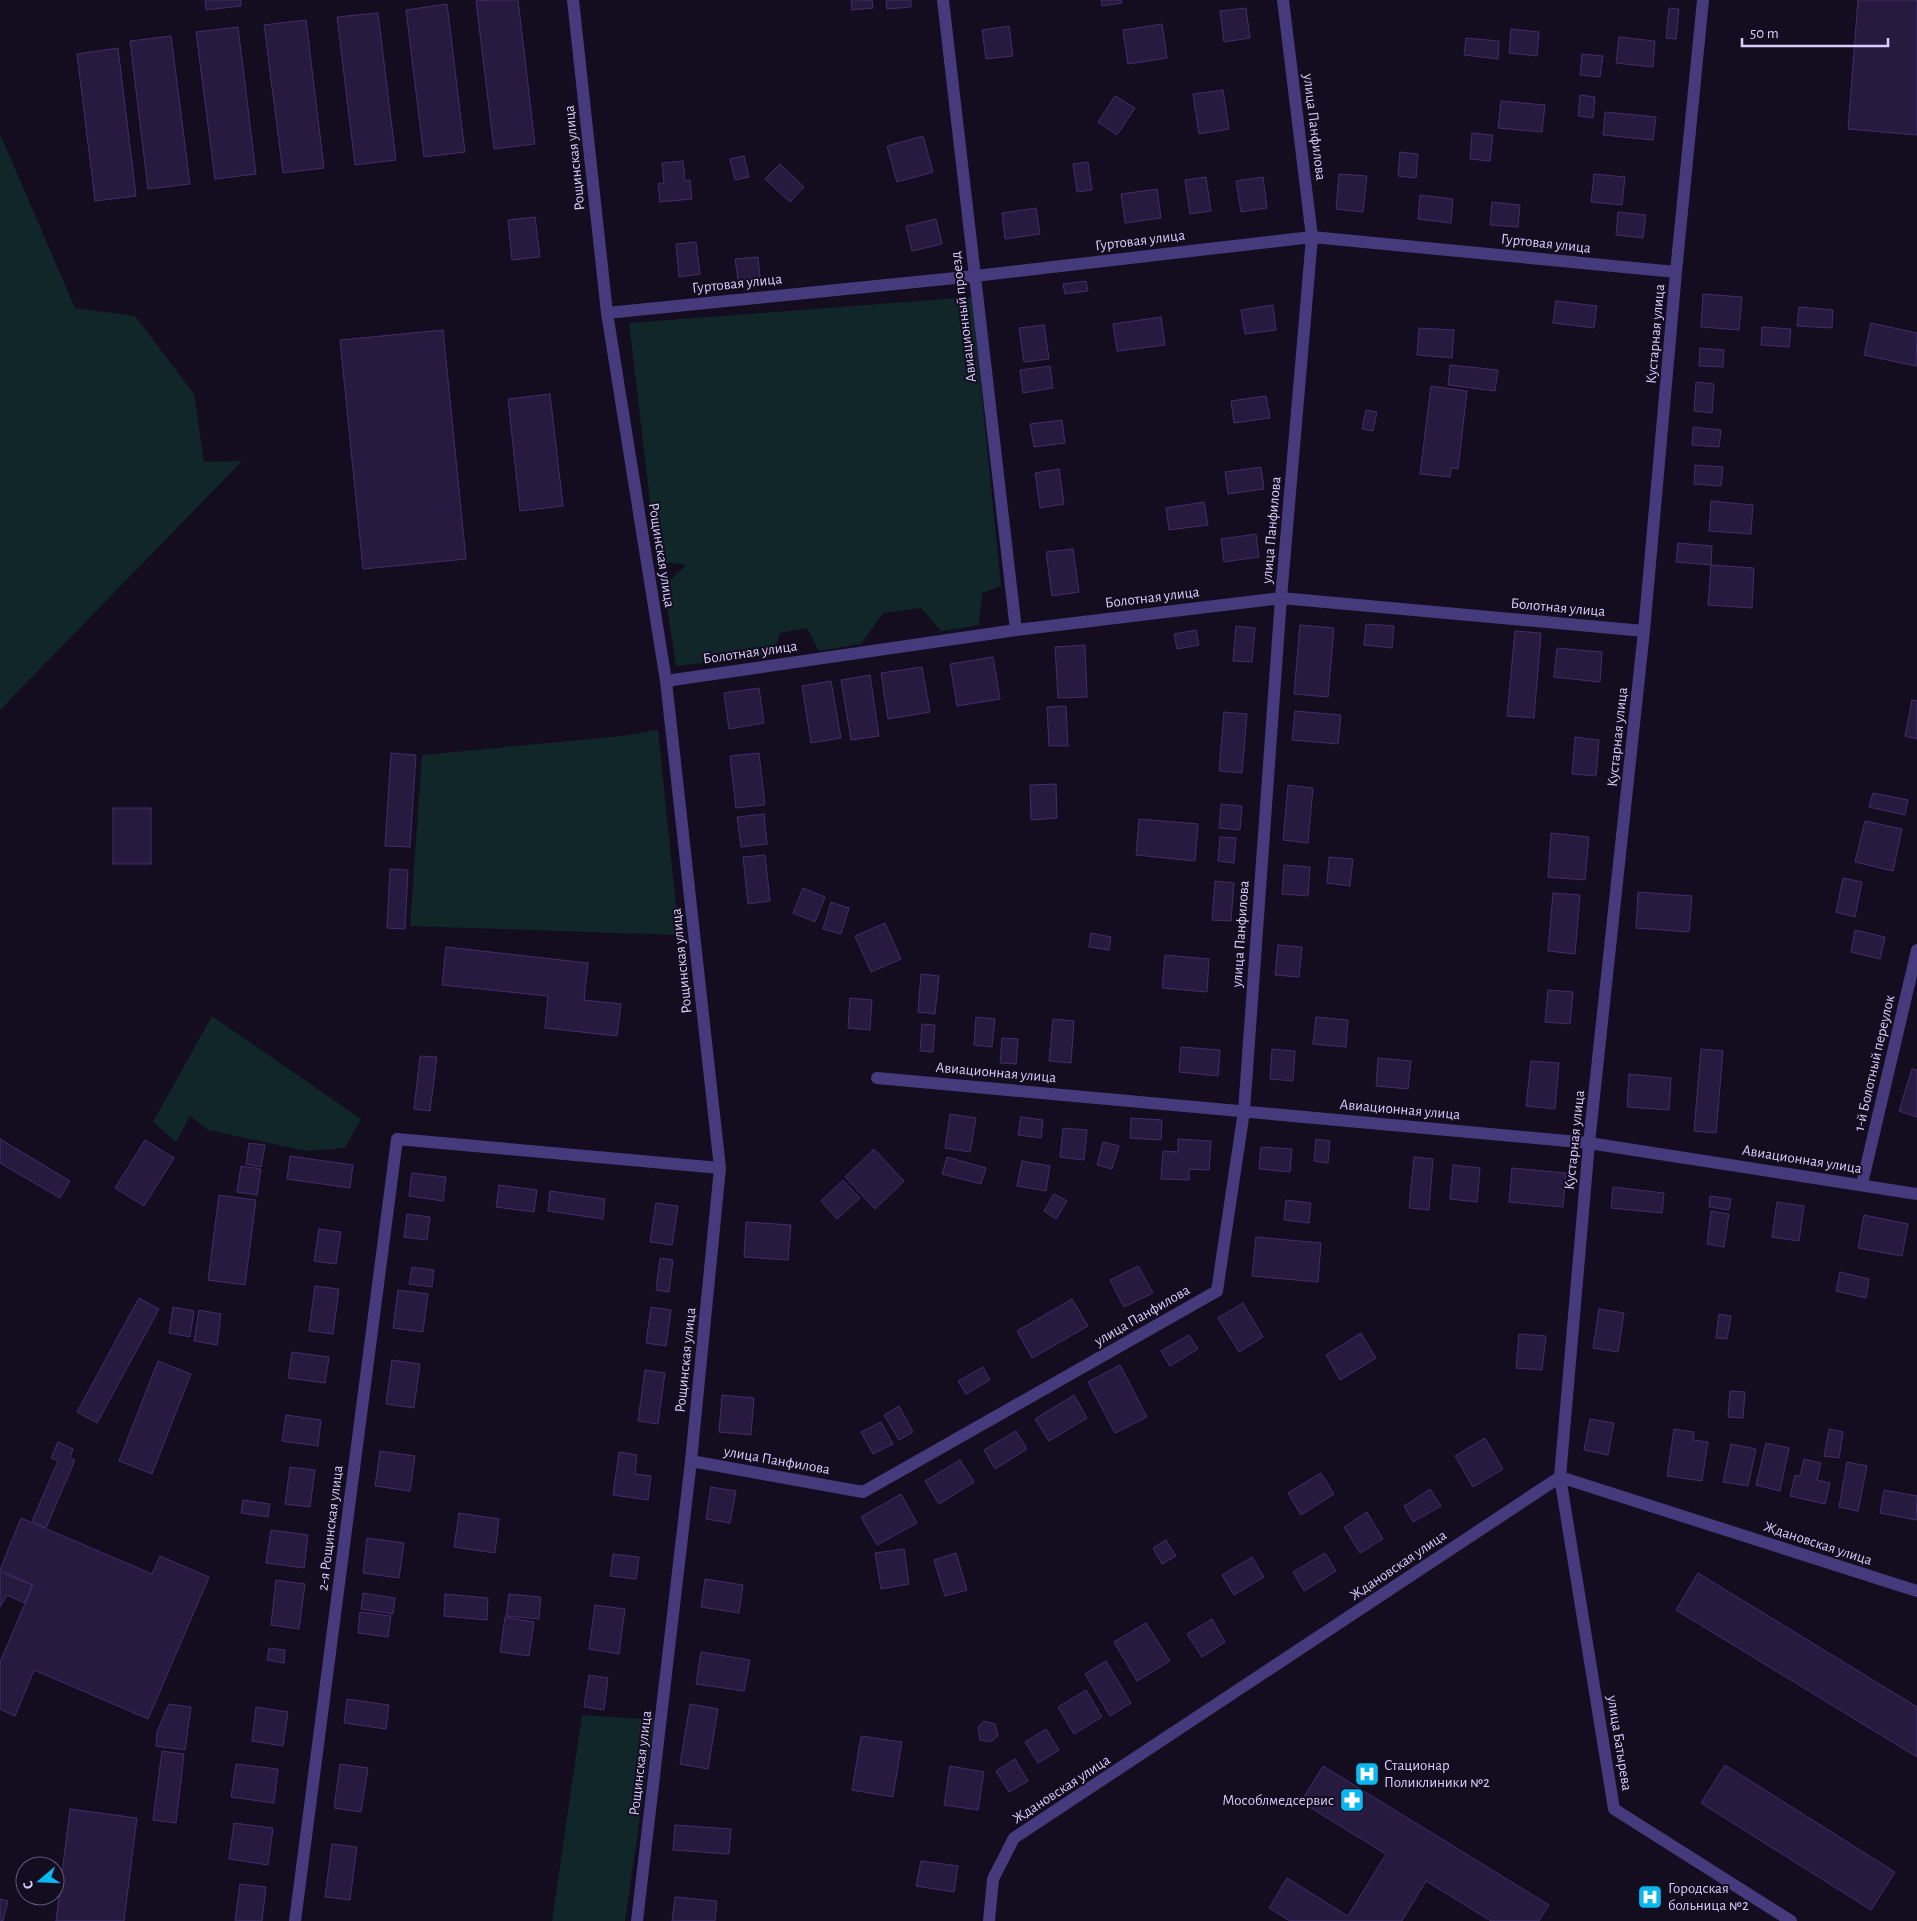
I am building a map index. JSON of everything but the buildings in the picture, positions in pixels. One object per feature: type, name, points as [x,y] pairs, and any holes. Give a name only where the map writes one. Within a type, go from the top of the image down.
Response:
[{"type":"street","name":"Рощинская улица","points":[[572,0],[607,313],[666,681],[720,1168],[691,1461],[637,1921]]},
{"type":"street","name":"Авиационный проезд","points":[[943,0],[1016,630]]},
{"type":"street","name":"улица Панфилова","points":[[691,1461],[863,1492],[1217,1291],[1244,1111],[1281,598],[1312,237],[1283,0]]},
{"type":"street","name":"Кустарная улица","points":[[1560,1477],[1589,1143],[1644,632],[1676,272],[1703,0]]},
{"type":"street","name":"Гуртовая улица","points":[[607,313],[974,276],[1312,237],[1676,272]]},
{"type":"street","name":"Болотная улица","points":[[666,681],[1016,630],[1281,598],[1644,632]]},
{"type":"street","name":"1-й Болотный переулок","points":[[1862,1184],[1917,950]]},
{"type":"street","name":"Авиационная улица","points":[[877,1078],[1589,1143],[1917,1194]]},
{"type":"street","name":"2-я Рощинская улица","points":[[295,1921],[397,1139],[720,1168]]},
{"type":"street","name":"Ждановская улица","points":[[989,1921],[993,1879],[1014,1838],[1560,1477],[1917,1592]]},
{"type":"street","name":"улица Батырева","points":[[1560,1477],[1614,1809],[1791,1921]]},
{"type":"green space","points":[[0,134],[75,308],[135,316],[194,394],[204,462],[242,461],[0,710]]},
{"type":"green space","points":[[972,297],[1001,586],[982,593],[979,625],[941,631],[921,608],[883,613],[861,644],[819,651],[807,628],[780,633],[773,655],[676,666],[664,586],[686,565],[657,561],[629,323]]},
{"type":"green space","points":[[658,730],[679,935],[410,926],[422,755],[622,736]]},
{"type":"green space","points":[[212,1016],[361,1119],[345,1148],[306,1151],[208,1130],[190,1116],[176,1142],[153,1122]]},
{"type":"green space","points":[[582,1715],[673,1721],[654,1722],[625,1921],[552,1921]]},
{"type":"place","name":"Стационар Поликлиники №2","points":[[1367,1774]]},
{"type":"place","name":"Мособлмедсервис","points":[[1352,1800]]},
{"type":"place","name":"Городская больница №2","points":[[1650,1897]]}]
